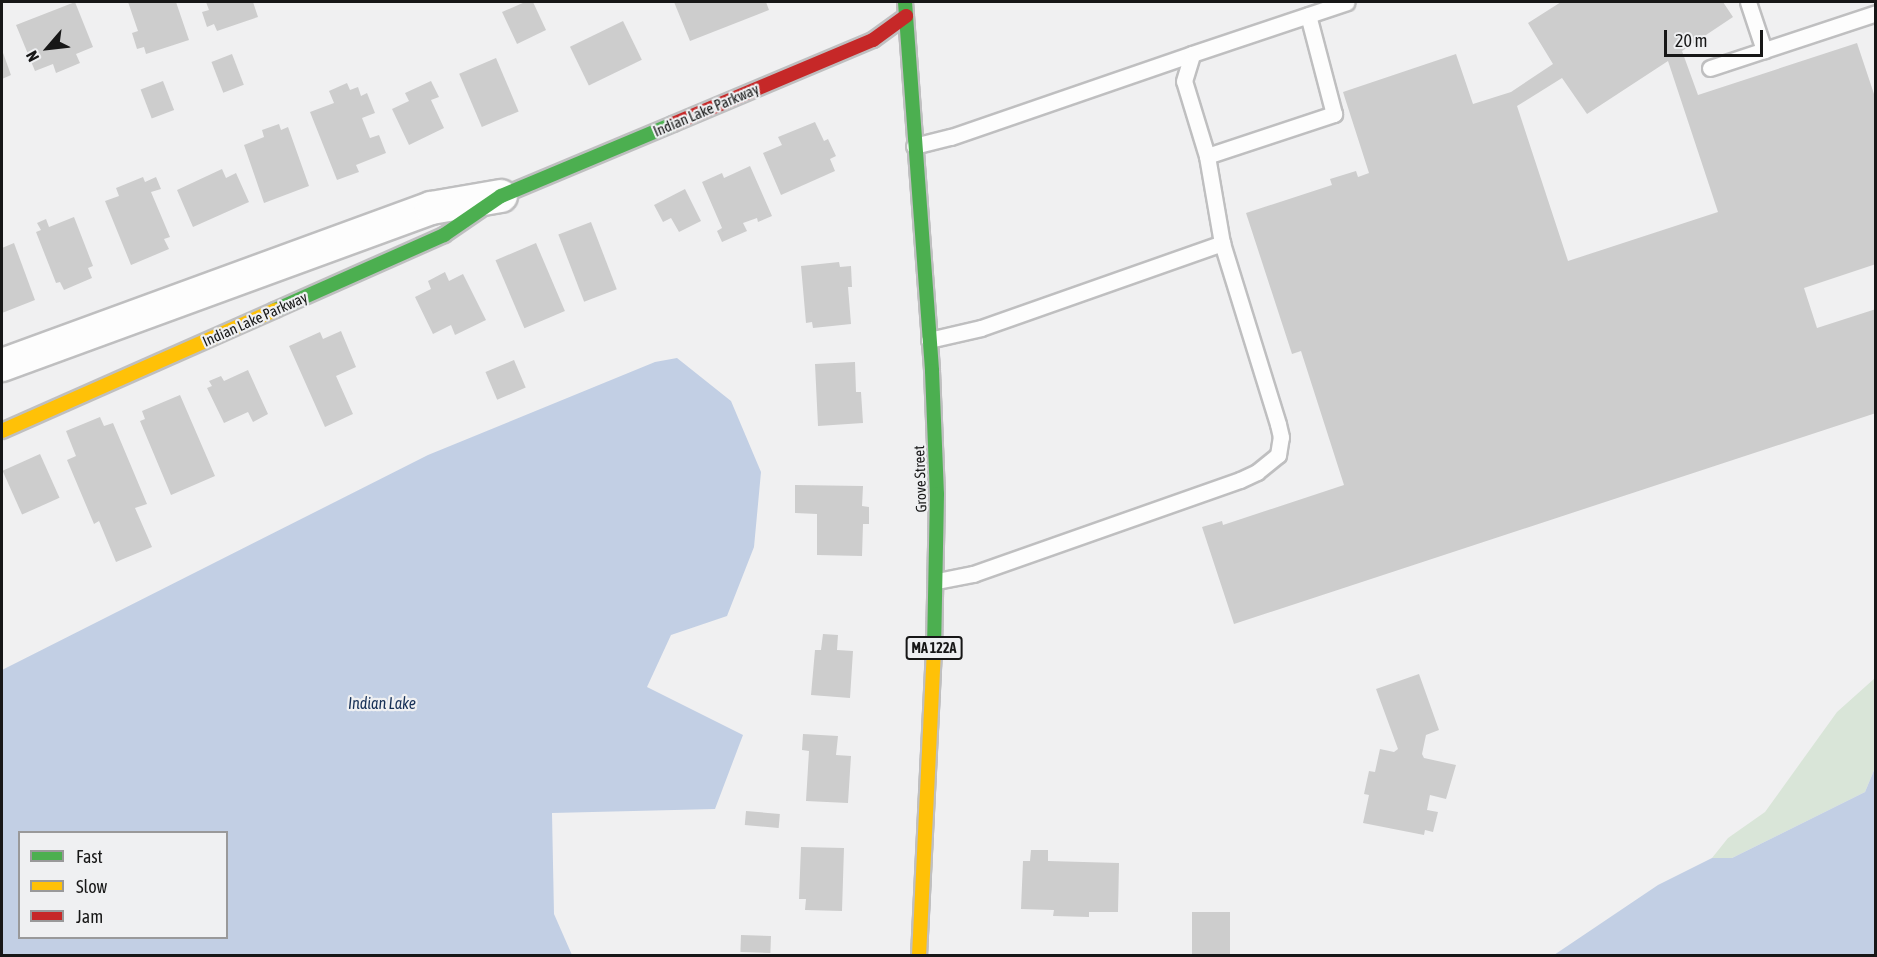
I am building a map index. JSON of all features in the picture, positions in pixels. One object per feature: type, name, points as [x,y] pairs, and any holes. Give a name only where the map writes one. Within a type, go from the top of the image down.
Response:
[{"type":"street","name":"Grove Street","points":[[905,2],[930,339],[938,494],[937,581],[919,956]]},
{"type":"street","name":"Indian Lake Parkway","points":[[2,431],[444,235],[501,196],[873,40],[906,16]]},
{"type":"street","name":"Indian Lake Parkway","points":[[2,365],[431,208],[501,196]]},
{"type":"lane","points":[[914,146],[951,137],[1347,2]]},
{"type":"lane","points":[[1748,2],[1764,50]]},
{"type":"lane","points":[[1710,68],[1875,13]]},
{"type":"lane","points":[[1208,156],[1334,114],[1308,15]]},
{"type":"lane","points":[[937,581],[973,574],[1240,480],[1257,472],[1278,455],[1281,437],[1278,424],[1222,243],[1208,156],[1184,81],[1192,54]]},
{"type":"lane","points":[[930,339],[981,328],[1222,243]]},
{"type":"green space","points":[[1875,678],[1875,768],[1865,792],[1732,858],[1712,858],[1728,838],[1765,812],[1837,712]]},
{"type":"water","name":"Indian Lake","points":[[677,358],[731,401],[761,472],[754,547],[727,616],[671,635],[647,687],[743,735],[715,809],[552,813],[554,914],[572,955],[2,955],[2,670],[428,455],[655,362]]},
{"type":"water","points":[[1875,768],[1875,955],[1554,955],[1658,885],[1712,858],[1732,858],[1865,792]]},
{"type":"building","points":[[75,2],[93,47],[76,54],[80,63],[56,73],[53,64],[35,71],[16,25]]},
{"type":"building","points":[[128,2],[176,2],[189,40],[146,54],[144,47],[137,49],[132,33],[138,31]]},
{"type":"building","points":[[206,2],[253,2],[258,17],[217,31],[214,24],[207,27],[202,12],[209,10]]},
{"type":"building","points":[[525,2],[533,2],[546,30],[517,44],[502,12]]},
{"type":"building","points":[[674,2],[766,2],[769,10],[690,41]]},
{"type":"building","points":[[1561,2],[1723,2],[1733,17],[1682,51],[1698,95],[1857,43],[1876,100],[1876,264],[1804,288],[1817,328],[1876,309],[1876,413],[1234,624],[1202,527],[1222,521],[1223,525],[1344,485],[1301,351],[1292,354],[1246,213],[1332,185],[1330,179],[1356,171],[1358,177],[1369,173],[1343,92],[1456,54],[1473,104],[1511,92],[1553,64],[1528,23]],"holes":[[[1668,61],[1718,212],[1568,261],[1517,106],[1562,78],[1587,114]]]},
{"type":"building","points":[[623,21],[642,60],[589,86],[570,47]]},
{"type":"building","points":[[2,50],[11,75],[2,79]]},
{"type":"building","points":[[232,54],[244,85],[223,93],[211,62]]},
{"type":"building","points":[[496,58],[519,111],[482,127],[459,74]]},
{"type":"building","points":[[163,81],[174,110],[152,119],[141,90]]},
{"type":"building","points":[[431,81],[439,97],[431,100],[444,128],[409,145],[392,109],[409,101],[405,93]]},
{"type":"building","points":[[347,83],[350,90],[358,87],[361,96],[367,93],[375,113],[362,118],[370,138],[379,135],[386,153],[356,165],[359,172],[337,180],[310,112],[334,103],[329,91]]},
{"type":"building","points":[[815,122],[824,141],[828,139],[836,156],[830,159],[835,171],[781,195],[763,153],[782,145],[778,137]]},
{"type":"building","points":[[279,124],[281,130],[288,127],[309,186],[264,203],[244,145],[264,137],[262,130]]},
{"type":"building","points":[[750,166],[772,216],[758,222],[757,218],[743,223],[747,231],[722,242],[717,231],[722,228],[702,182],[722,173],[724,178]]},
{"type":"building","points":[[222,169],[226,178],[236,173],[249,202],[193,227],[177,190]]},
{"type":"building","points":[[143,177],[145,182],[156,177],[161,189],[151,192],[170,237],[164,239],[169,249],[131,265],[105,201],[119,196],[116,188]]},
{"type":"building","points":[[685,189],[701,221],[679,232],[671,218],[663,222],[654,205]]},
{"type":"building","points":[[74,217],[93,266],[88,268],[92,278],[64,290],[60,282],[56,283],[36,232],[41,230],[37,223],[46,219],[49,227]]},
{"type":"building","points":[[591,222],[617,289],[584,302],[558,235]]},
{"type":"building","points":[[14,243],[35,300],[2,313],[2,248]]},
{"type":"building","points":[[536,243],[565,311],[524,328],[495,260]]},
{"type":"building","points":[[839,262],[840,267],[851,266],[852,287],[848,287],[851,324],[813,328],[812,322],[806,323],[801,266]]},
{"type":"building","points":[[445,272],[449,281],[463,274],[486,320],[455,335],[451,325],[433,334],[415,297],[431,289],[428,281]]},
{"type":"building","points":[[341,331],[356,367],[336,376],[353,414],[325,427],[289,346],[320,332],[323,339]]},
{"type":"building","points":[[514,360],[526,388],[497,400],[485,372]]},
{"type":"building","points":[[855,362],[856,392],[861,392],[863,423],[818,426],[815,364]]},
{"type":"building","points":[[248,370],[268,414],[253,422],[248,412],[224,423],[207,388],[212,386],[209,381],[221,376],[224,381]]},
{"type":"building","points":[[180,395],[215,476],[171,495],[140,421],[145,419],[142,411]]},
{"type":"building","points":[[100,417],[104,426],[113,423],[147,504],[135,508],[152,547],[116,562],[99,521],[94,524],[67,460],[76,456],[66,431]]},
{"type":"building","points":[[40,454],[60,498],[22,515],[3,471]]},
{"type":"building","points":[[795,485],[863,486],[862,506],[869,507],[869,524],[863,524],[862,556],[817,555],[817,514],[795,513]]},
{"type":"building","points":[[823,634],[838,635],[837,650],[853,651],[850,698],[811,695],[815,650],[821,650]]},
{"type":"building","points":[[1419,674],[1439,730],[1426,735],[1422,754],[1424,758],[1456,765],[1446,799],[1430,795],[1427,810],[1438,812],[1433,832],[1425,830],[1424,835],[1363,823],[1369,795],[1364,794],[1369,771],[1375,772],[1380,749],[1394,752],[1398,749],[1376,689]]},
{"type":"building","points":[[803,734],[838,736],[836,755],[851,756],[848,803],[806,801],[809,751],[802,750]]},
{"type":"building","points":[[746,811],[780,814],[779,828],[745,825]]},
{"type":"building","points":[[801,847],[844,848],[842,911],[805,910],[806,899],[799,899]]},
{"type":"building","points":[[1031,850],[1048,850],[1048,861],[1119,863],[1118,912],[1089,912],[1089,917],[1053,916],[1054,910],[1021,909],[1023,861],[1030,861]]},
{"type":"building","points":[[1192,912],[1230,912],[1230,956],[1192,956]]},
{"type":"building","points":[[741,935],[771,936],[770,953],[740,952]]},
{"type":"traffic: fast","points":[[905,2],[932,371],[937,494],[934,650]]},
{"type":"traffic: fast","points":[[275,310],[444,235],[501,196],[673,124]]},
{"type":"traffic: slow","points":[[2,431],[275,310]]},
{"type":"traffic: slow","points":[[919,956],[934,650]]},
{"type":"traffic: jam","points":[[673,124],[873,40],[906,16]]}]
